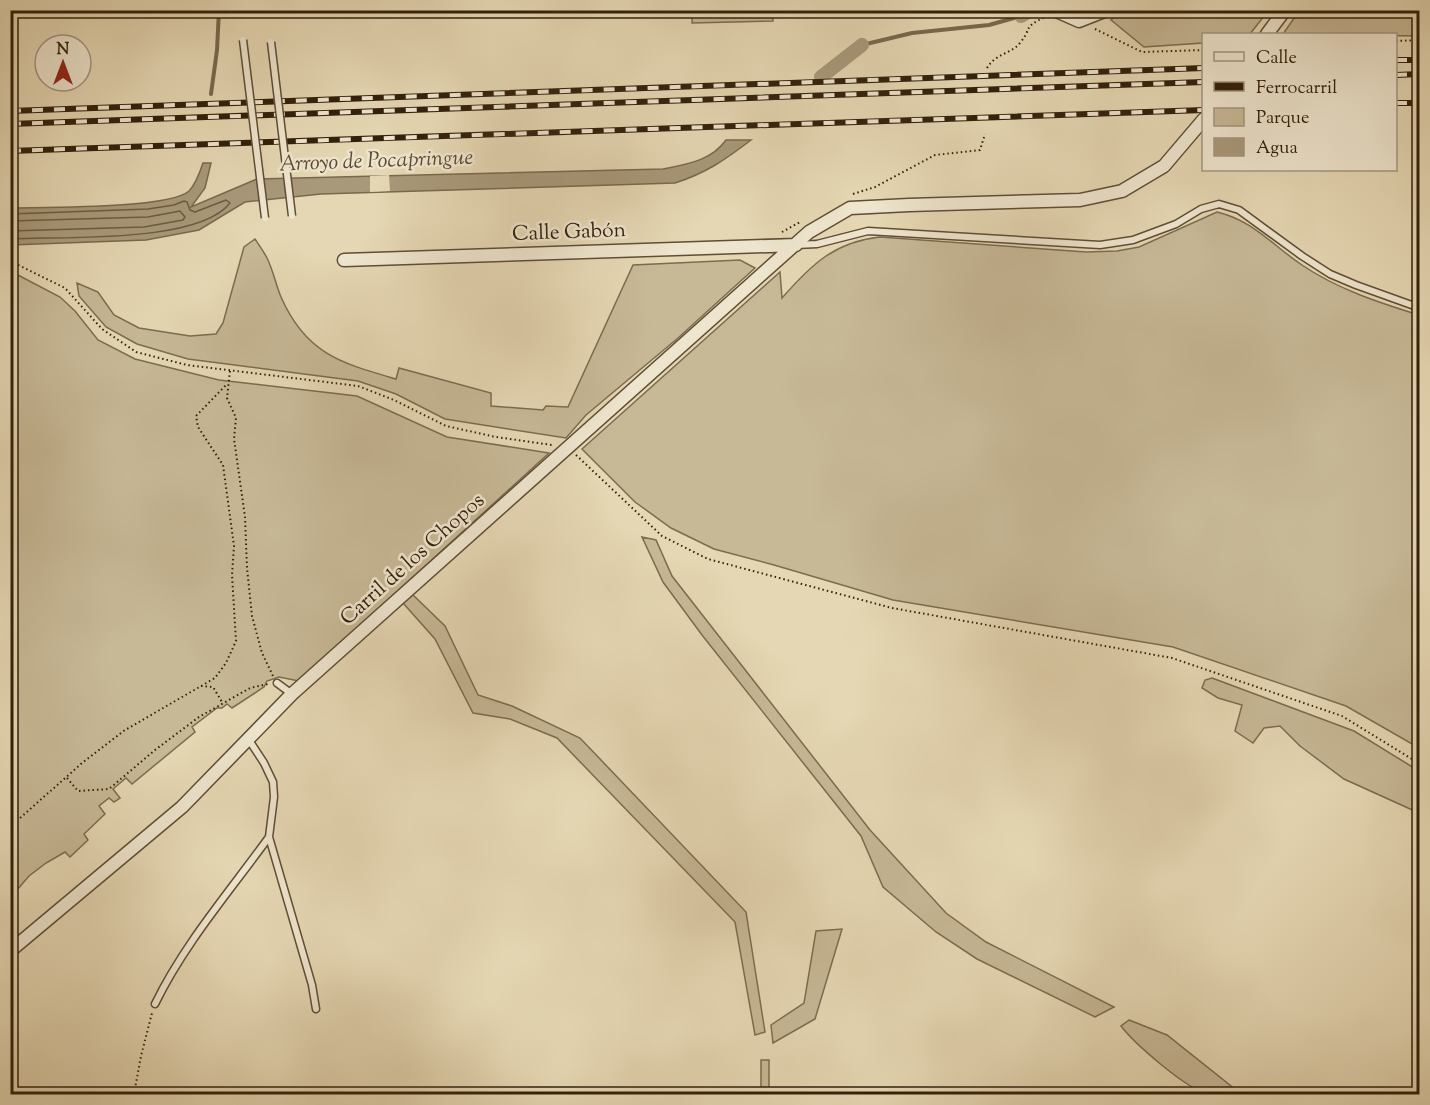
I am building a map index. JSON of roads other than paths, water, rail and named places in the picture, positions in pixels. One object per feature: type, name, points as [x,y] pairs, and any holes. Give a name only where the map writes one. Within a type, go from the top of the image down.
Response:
[{"type":"street","points":[[1054,11],[1079,21],[1107,10]]},
{"type":"street","points":[[1270,31],[1285,10]]},
{"type":"street","name":"Carril de los Chopos","points":[[10,951],[183,807],[292,694],[809,232],[848,204],[909,205],[1080,200],[1122,191],[1164,166],[1202,121]]},
{"type":"street","name":"Calle Gabón","points":[[344,260],[796,245]]},
{"type":"lane","points":[[243,40],[265,218]]},
{"type":"lane","points":[[271,42],[292,216]]},
{"type":"lane","points":[[796,245],[817,244],[868,231],[1100,245],[1133,240],[1176,224],[1201,209],[1219,204],[1239,210],[1330,274],[1419,308]]},
{"type":"lane","points":[[277,683],[292,694]]},
{"type":"lane","points":[[249,740],[273,782],[274,797],[269,837],[312,986],[316,1009]]},
{"type":"lane","points":[[154,1004],[192,942],[269,837]]},
{"type":"water","points":[[726,140],[751,140],[715,165],[675,183],[321,194],[245,202],[199,230],[146,240],[11,245],[10,208],[132,204],[177,197],[189,191],[198,178],[203,163],[211,163],[205,188],[191,207],[257,179],[663,169],[706,157]]},
{"type":"waterway","points":[[211,94],[217,50],[219,10]]},
{"type":"waterway","name":"Arroyo de Pocapringue","points":[[1021,16],[1031,10]]},
{"type":"waterway","name":"Arroyo de Pocapringue","points":[[862,45],[912,33],[989,25],[1021,16]]},
{"type":"waterway","name":"Arroyo de Pocapringue","points":[[821,77],[862,45]]},
{"type":"railway","points":[[1397,60],[1420,60]]},
{"type":"railway","points":[[10,111],[1202,68]]},
{"type":"railway","points":[[1397,75],[1420,74]]},
{"type":"railway","points":[[10,124],[1202,82]]},
{"type":"railway","points":[[1397,103],[1420,103]]},
{"type":"railway","points":[[10,151],[1202,110]]}]
